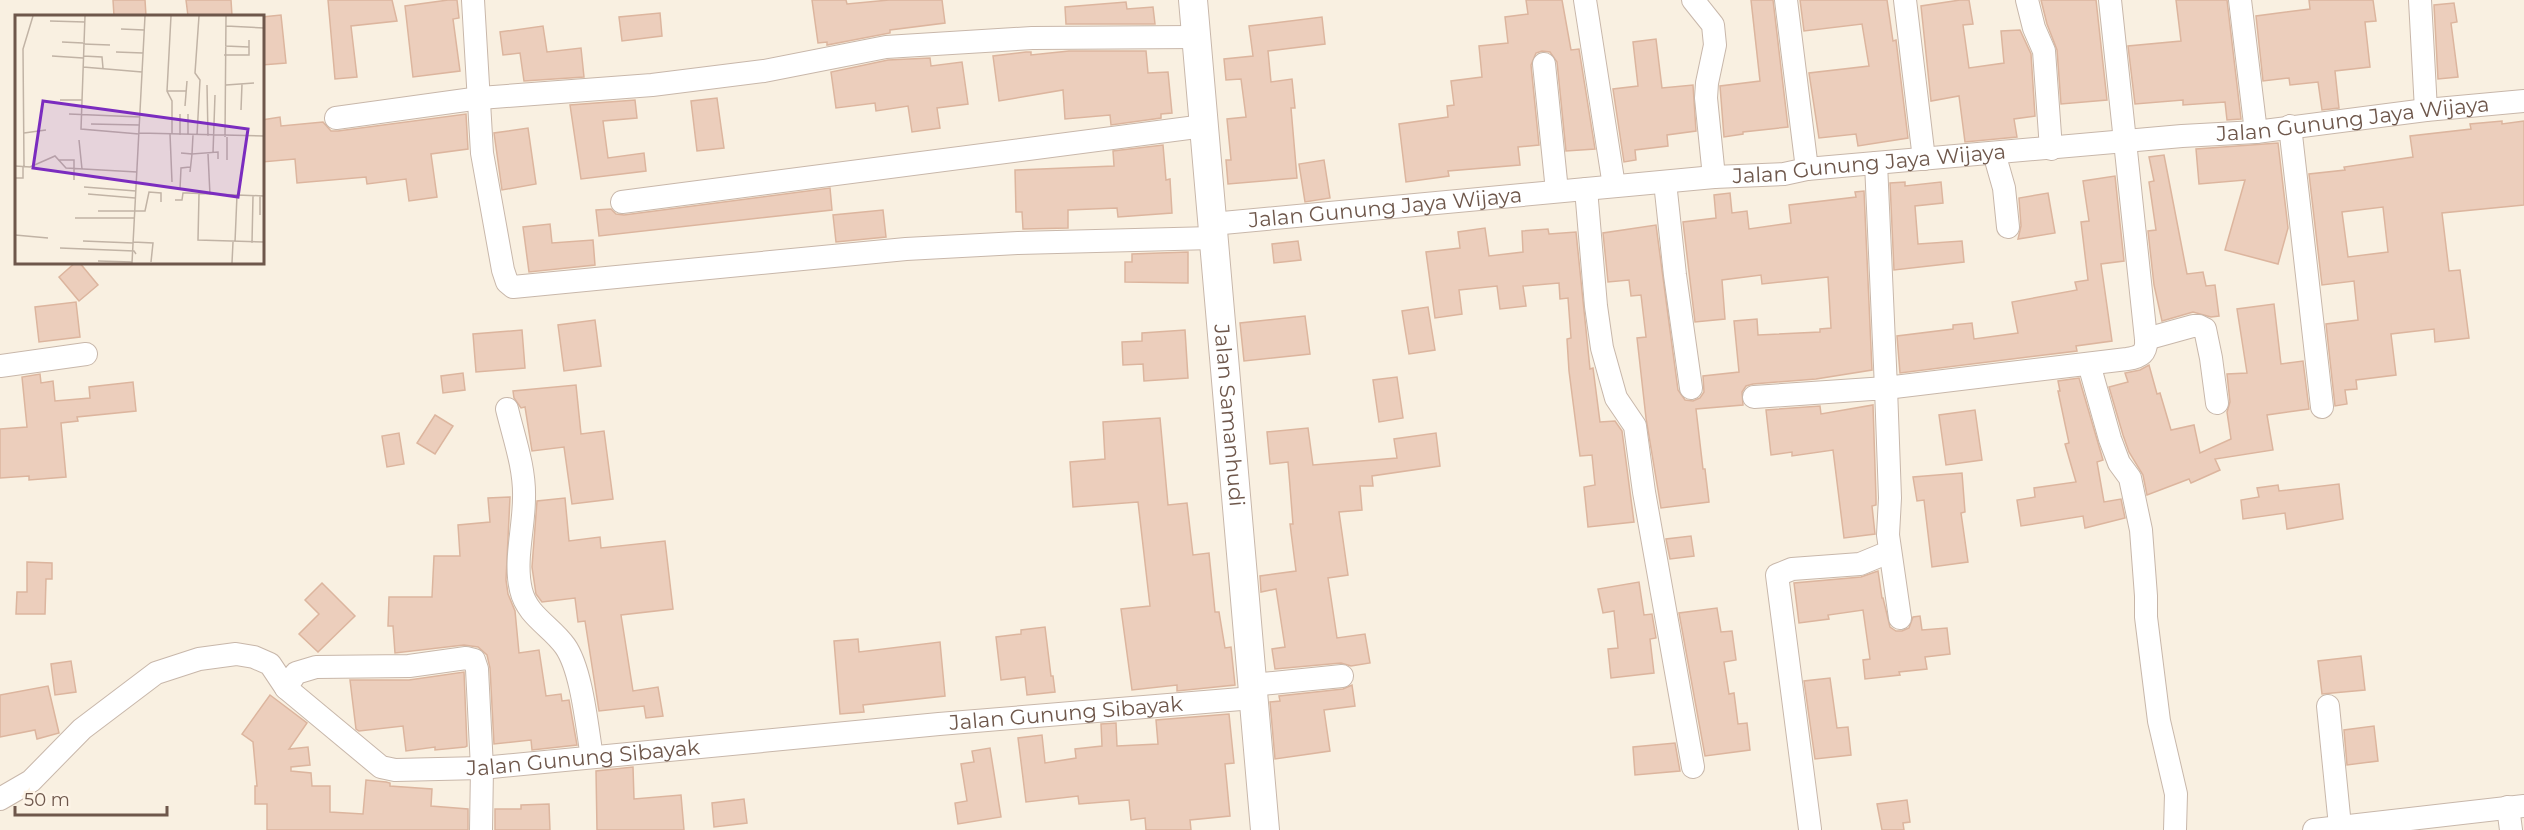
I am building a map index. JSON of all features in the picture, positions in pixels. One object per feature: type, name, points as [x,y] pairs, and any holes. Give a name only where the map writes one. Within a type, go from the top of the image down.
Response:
[{"type":"street","points":[[473,0],[480,98]]},
{"type":"street","name":"Jalan Samanhudi","points":[[1193,0],[1265,830]]},
{"type":"street","points":[[1585,0],[1614,186]]},
{"type":"street","points":[[1693,0],[1713,25],[1715,45],[1706,98],[1714,177]]},
{"type":"street","points":[[1786,0],[1807,169]]},
{"type":"street","points":[[1905,0],[1924,159]]},
{"type":"street","points":[[2027,0],[2034,28],[2044,51],[2051,149]]},
{"type":"street","points":[[1754,397],[1886,388],[2089,364],[2136,357],[2146,348],[2110,0]]},
{"type":"street","points":[[2240,0],[2256,132]]},
{"type":"street","points":[[2420,0],[2426,110]]},
{"type":"street","points":[[336,118],[480,98],[652,85],[719,77],[764,71],[886,47],[1032,38],[1196,38]]},
{"type":"street","points":[[1544,64],[1557,191]]},
{"type":"street","name":"Jalan Gunung Jaya Wijaya","points":[[480,98],[480,135],[487,182],[503,270],[507,282],[513,287],[906,249],[1213,231],[1371,210],[1557,191],[1714,177],[1784,174],[1807,169],[2256,132],[2290,126],[2524,100]]},
{"type":"street","points":[[622,202],[1204,126]]},
{"type":"street","points":[[2290,126],[2322,407]]},
{"type":"street","points":[[1994,153],[2004,188],[2008,227]]},
{"type":"street","points":[[1876,163],[1890,498],[1889,552],[1900,618]]},
{"type":"street","points":[[1665,182],[1691,388]]},
{"type":"street","points":[[1586,189],[1602,348],[1616,398],[1635,426],[1644,492],[1693,767]]},
{"type":"street","points":[[2146,339],[2193,326],[2205,329],[2217,403]]},
{"type":"street","points":[[0,366],[86,354]]},
{"type":"street","points":[[2089,364],[2110,439],[2119,463],[2130,478],[2141,530],[2146,617],[2159,720],[2176,794],[2175,830]]},
{"type":"street","points":[[507,409],[522,470],[524,495],[520,589],[526,605],[540,623],[565,646],[572,661],[581,695],[592,757]]},
{"type":"street","points":[[1810,830],[1778,574],[1792,569],[1860,564],[1889,552]]},
{"type":"street","name":"Jalan Gunung Sibayak","points":[[0,799],[31,781],[82,729],[156,673],[200,659],[236,654],[254,657],[270,664],[285,688],[381,767],[417,771],[482,768],[950,723],[1253,691],[1342,676]]},
{"type":"street","points":[[285,688],[296,673],[316,667],[410,666],[471,658],[474,660],[477,669],[482,768],[481,830]]},
{"type":"street","points":[[2328,706],[2340,826]]},
{"type":"street","points":[[2314,830],[2516,806],[2511,830]]},
{"type":"building","points":[[113,0],[145,0],[146,15],[114,15]]},
{"type":"building","points":[[186,0],[231,0],[232,15],[188,15]]},
{"type":"building","points":[[328,0],[392,0],[397,21],[351,26],[357,77],[335,79]]},
{"type":"building","points":[[457,0],[459,18],[453,19],[460,71],[413,77],[405,6]]},
{"type":"building","points":[[812,0],[846,0],[847,4],[889,0],[942,0],[945,23],[890,30],[890,33],[827,45],[827,42],[818,43]]},
{"type":"building","points":[[1526,0],[1562,0],[1571,50],[1579,49],[1595,149],[1566,151],[1557,62],[1550,52],[1542,51],[1536,53],[1531,65],[1539,145],[1518,147],[1520,165],[1448,171],[1449,176],[1406,182],[1399,124],[1448,117],[1447,106],[1454,105],[1451,81],[1482,77],[1479,46],[1508,43],[1505,17],[1528,14]]},
{"type":"building","points":[[1751,0],[1773,0],[1788,127],[1743,132],[1743,134],[1724,137],[1720,86],[1760,81]]},
{"type":"building","points":[[1800,0],[1887,0],[1893,41],[1896,40],[1908,138],[1858,146],[1856,134],[1819,138],[1809,73],[1869,66],[1862,24],[1804,31]]},
{"type":"building","points":[[1969,0],[1973,24],[1963,25],[1969,68],[2004,63],[2001,31],[2020,30],[2031,54],[2035,116],[2014,119],[2017,137],[1965,142],[1959,96],[1931,101],[1921,6]]},
{"type":"building","points":[[2041,0],[2096,0],[2107,100],[2061,104],[2057,50]]},
{"type":"building","points":[[2176,0],[2227,0],[2241,119],[2227,120],[2225,102],[2183,105],[2183,100],[2135,104],[2128,46],[2181,41]]},
{"type":"building","points":[[2309,0],[2373,0],[2376,21],[2365,22],[2370,67],[2335,71],[2339,108],[2322,110],[2318,82],[2290,85],[2289,78],[2263,81],[2256,16],[2310,9]]},
{"type":"building","points":[[1126,2],[1127,9],[1153,7],[1155,24],[1066,24],[1065,7]]},
{"type":"building","points":[[2454,3],[2457,22],[2451,23],[2458,77],[2438,79],[2434,5]]},
{"type":"building","points":[[660,13],[662,36],[622,41],[619,17]]},
{"type":"building","points":[[281,15],[286,63],[264,65],[264,17]]},
{"type":"building","points":[[1322,17],[1325,44],[1268,51],[1271,82],[1292,79],[1295,108],[1291,108],[1297,178],[1228,184],[1226,160],[1231,160],[1227,119],[1246,117],[1241,79],[1226,80],[1224,59],[1253,56],[1249,26]]},
{"type":"building","points":[[543,26],[547,52],[581,48],[584,77],[524,81],[520,53],[503,55],[500,32]]},
{"type":"building","points":[[1656,39],[1662,88],[1693,85],[1696,131],[1667,135],[1668,146],[1635,150],[1636,160],[1624,162],[1613,89],[1638,86],[1633,42]]},
{"type":"building","points":[[1069,51],[1146,51],[1148,73],[1168,72],[1172,113],[1161,114],[1161,118],[1111,125],[1110,115],[1065,119],[1063,90],[999,101],[993,56],[1026,52],[1031,52],[1031,55]]},
{"type":"building","points":[[930,58],[931,66],[962,62],[968,104],[937,108],[940,128],[912,132],[908,106],[876,111],[875,103],[836,108],[831,72],[888,60]]},
{"type":"building","points":[[717,98],[724,148],[697,151],[691,101]]},
{"type":"building","points":[[635,100],[637,118],[603,121],[608,158],[644,153],[646,171],[581,179],[570,105]]},
{"type":"building","points":[[466,114],[468,149],[431,154],[437,197],[409,201],[406,179],[367,184],[366,177],[297,183],[295,159],[264,162],[264,120],[280,117],[281,126],[323,122],[331,131]]},
{"type":"building","points":[[2524,121],[2524,205],[2442,213],[2449,271],[2460,270],[2469,338],[2435,342],[2434,329],[2391,334],[2396,375],[2356,380],[2357,389],[2345,390],[2347,404],[2335,406],[2326,324],[2358,320],[2354,281],[2322,285],[2309,174],[2345,170],[2344,167],[2413,157],[2410,136],[2471,129],[2470,124]],"holes":[[[2383,207],[2388,252],[2348,257],[2342,212]]]},
{"type":"building","points":[[528,128],[536,184],[502,190],[494,133]]},
{"type":"building","points":[[2278,143],[2288,228],[2278,264],[2225,250],[2245,180],[2199,184],[2196,149]]},
{"type":"building","points":[[1163,145],[1166,180],[1170,179],[1172,213],[1118,217],[1117,208],[1068,210],[1068,228],[1023,229],[1022,212],[1016,212],[1015,170],[1114,166],[1113,151]]},
{"type":"building","points":[[2164,155],[2187,274],[2203,272],[2206,286],[2215,285],[2219,316],[2211,317],[2193,312],[2162,321],[2154,285],[2148,231],[2156,230],[2149,182],[2154,181],[2149,157]]},
{"type":"building","points":[[1324,160],[1330,198],[1305,202],[1299,164]]},
{"type":"building","points":[[2115,176],[2124,261],[2101,264],[2112,341],[2076,346],[2077,351],[1900,373],[1897,336],[1953,329],[1953,325],[1972,323],[1974,339],[2018,333],[2012,302],[2077,290],[2075,282],[2088,280],[2081,222],[2089,221],[2083,181]]},
{"type":"building","points":[[1905,182],[1905,186],[1941,182],[1943,203],[1915,206],[1918,244],[1962,241],[1964,262],[1894,270],[1890,183]]},
{"type":"building","points":[[830,188],[832,210],[599,236],[596,210],[611,209],[616,214],[624,215]]},
{"type":"building","points":[[1864,191],[1872,370],[1816,379],[1753,384],[1746,386],[1742,392],[1743,405],[1696,409],[1709,502],[1661,508],[1646,418],[1637,338],[1646,337],[1641,295],[1631,296],[1629,280],[1608,282],[1603,233],[1656,225],[1678,390],[1685,400],[1693,401],[1700,398],[1704,392],[1703,376],[1739,372],[1734,321],[1757,319],[1758,335],[1820,332],[1820,329],[1831,328],[1828,277],[1762,284],[1761,275],[1722,280],[1725,319],[1695,322],[1683,222],[1716,218],[1714,195],[1730,193],[1732,213],[1747,211],[1749,229],[1791,223],[1789,205],[1856,197],[1855,192]]},
{"type":"building","points":[[2048,193],[2055,233],[2018,239],[2021,226],[2019,198]]},
{"type":"building","points":[[883,210],[886,237],[836,242],[833,215]]},
{"type":"building","points":[[550,224],[552,243],[593,240],[595,265],[529,272],[523,227]]},
{"type":"building","points":[[1485,228],[1489,256],[1523,252],[1522,231],[1548,229],[1549,234],[1576,232],[1590,369],[1593,368],[1600,422],[1615,421],[1622,431],[1634,522],[1588,527],[1584,487],[1595,485],[1592,455],[1580,456],[1569,371],[1567,339],[1571,338],[1568,298],[1560,299],[1559,283],[1523,286],[1526,306],[1500,309],[1497,286],[1459,290],[1462,314],[1435,318],[1426,252],[1460,248],[1458,232]]},
{"type":"building","points":[[1298,241],[1301,260],[1274,263],[1272,244]]},
{"type":"building","points":[[1188,252],[1188,283],[1125,282],[1125,262],[1132,262],[1132,254]]},
{"type":"building","points":[[74,264],[81,264],[98,285],[79,301],[59,277]]},
{"type":"building","points":[[76,302],[80,337],[39,342],[35,307]]},
{"type":"building","points":[[2274,304],[2281,364],[2303,361],[2309,409],[2267,415],[2273,450],[2215,459],[2220,470],[2191,483],[2189,479],[2147,495],[2143,475],[2129,452],[2109,387],[2128,382],[2125,373],[2140,370],[2149,365],[2171,430],[2194,425],[2200,453],[2231,439],[2227,412],[2230,402],[2227,374],[2247,373],[2237,309]]},
{"type":"building","points":[[1428,307],[1435,350],[1409,354],[1402,311]]},
{"type":"building","points":[[1305,316],[1310,354],[1244,361],[1240,323]]},
{"type":"building","points":[[595,320],[601,366],[564,371],[558,325]]},
{"type":"building","points":[[522,330],[525,368],[476,372],[473,334]]},
{"type":"building","points":[[1185,330],[1188,378],[1144,381],[1143,364],[1123,365],[1122,342],[1142,341],[1142,333]]},
{"type":"building","points":[[463,373],[465,390],[443,393],[441,376]]},
{"type":"building","points":[[40,374],[41,383],[53,381],[55,401],[90,398],[89,387],[133,382],[136,411],[77,417],[78,421],[61,423],[66,477],[29,480],[29,476],[0,478],[0,429],[27,427],[22,377]]},
{"type":"building","points":[[1397,377],[1403,418],[1379,422],[1373,380]]},
{"type":"building","points":[[2079,378],[2103,460],[2097,462],[2104,502],[2121,499],[2125,518],[2085,528],[2083,516],[2021,526],[2017,500],[2035,497],[2034,488],[2076,482],[2065,444],[2069,443],[2058,381]]},
{"type":"building","points":[[576,385],[581,434],[604,431],[613,499],[572,504],[564,447],[532,451],[525,407],[521,408],[514,398],[513,391]]},
{"type":"building","points":[[1873,405],[1876,505],[1872,506],[1875,534],[1844,538],[1833,450],[1792,456],[1792,452],[1771,455],[1766,410],[1820,406],[1821,414]]},
{"type":"building","points":[[1975,410],[1982,460],[1946,465],[1939,415]]},
{"type":"building","points":[[435,415],[453,426],[435,454],[417,443]]},
{"type":"building","points":[[1160,418],[1168,505],[1187,503],[1193,555],[1209,553],[1215,612],[1219,612],[1225,648],[1231,647],[1235,685],[1177,691],[1177,685],[1132,690],[1121,609],[1150,606],[1138,502],[1073,507],[1070,462],[1105,459],[1103,422]]},
{"type":"building","points":[[1308,428],[1313,465],[1397,458],[1394,439],[1436,433],[1440,466],[1372,476],[1373,486],[1360,486],[1362,510],[1339,512],[1348,575],[1328,578],[1337,638],[1365,634],[1370,663],[1351,666],[1341,663],[1275,669],[1272,649],[1285,647],[1276,589],[1261,592],[1260,576],[1296,571],[1290,524],[1293,524],[1288,462],[1270,464],[1267,432]]},
{"type":"building","points":[[399,433],[404,464],[387,467],[382,436]]},
{"type":"building","points":[[1962,473],[1965,512],[1961,513],[1968,562],[1932,567],[1924,500],[1917,501],[1913,477]]},
{"type":"building","points":[[2339,484],[2343,519],[2287,529],[2285,513],[2243,519],[2241,500],[2259,497],[2257,488],[2278,485],[2279,491]]},
{"type":"building","points":[[510,497],[506,580],[508,594],[515,611],[519,653],[539,650],[546,696],[561,694],[562,701],[569,700],[577,745],[532,750],[531,740],[494,744],[490,668],[487,655],[478,647],[464,645],[395,653],[393,626],[388,626],[389,597],[432,597],[434,556],[460,556],[458,525],[490,522],[488,498]]},
{"type":"building","points":[[565,498],[569,541],[600,537],[601,548],[665,541],[673,609],[621,615],[633,691],[658,687],[663,716],[646,718],[644,706],[599,711],[585,621],[578,622],[575,598],[542,602],[536,594],[532,567],[537,501]]},
{"type":"building","points":[[1691,536],[1694,556],[1670,559],[1666,539]]},
{"type":"building","points":[[27,562],[52,563],[52,579],[46,579],[45,614],[16,614],[17,592],[27,592]]},
{"type":"building","points":[[1878,571],[1890,627],[1896,631],[1902,631],[1909,628],[1913,617],[1920,616],[1922,630],[1947,628],[1950,654],[1925,657],[1927,669],[1865,679],[1863,660],[1870,659],[1863,610],[1828,615],[1829,619],[1799,623],[1794,583],[1861,577]]},
{"type":"building","points":[[1639,582],[1644,615],[1652,614],[1656,638],[1650,639],[1654,673],[1611,678],[1608,649],[1618,648],[1614,611],[1603,613],[1598,589]]},
{"type":"building","points":[[322,583],[355,616],[318,652],[299,634],[319,614],[305,600]]},
{"type":"building","points":[[1717,608],[1721,632],[1732,631],[1736,660],[1724,662],[1729,694],[1734,693],[1738,724],[1747,723],[1750,750],[1705,756],[1679,613]]},
{"type":"building","points":[[1045,627],[1055,692],[1027,695],[1025,677],[1001,680],[996,637],[1021,634],[1021,630]]},
{"type":"building","points":[[858,639],[859,652],[940,642],[945,696],[863,705],[864,712],[840,714],[834,641]]},
{"type":"building","points":[[2361,656],[2365,690],[2322,694],[2318,661]]},
{"type":"building","points":[[71,661],[76,692],[55,695],[51,664]]},
{"type":"building","points":[[464,672],[467,746],[406,751],[403,726],[359,731],[356,729],[350,680],[409,680]]},
{"type":"building","points":[[1830,678],[1837,728],[1848,727],[1851,755],[1815,759],[1804,681]]},
{"type":"building","points":[[1352,685],[1355,706],[1324,710],[1330,751],[1275,759],[1270,702],[1280,701],[1279,696],[1343,689]]},
{"type":"building","points":[[48,686],[59,733],[37,739],[35,730],[0,737],[0,695]]},
{"type":"building","points":[[270,695],[307,723],[289,749],[308,747],[310,765],[291,767],[291,771],[311,773],[312,786],[330,786],[330,812],[363,814],[366,780],[386,782],[390,783],[390,786],[432,789],[431,806],[468,809],[468,830],[267,830],[267,804],[255,804],[255,786],[257,786],[253,742],[242,734]]},
{"type":"building","points":[[1229,714],[1234,763],[1225,764],[1230,816],[1190,820],[1191,830],[1146,830],[1145,818],[1131,820],[1129,800],[1079,804],[1078,796],[1026,802],[1018,738],[1042,735],[1045,763],[1076,758],[1075,749],[1102,746],[1101,724],[1116,723],[1117,746],[1158,744],[1156,720]]},
{"type":"building","points":[[2374,726],[2378,761],[2347,765],[2344,730]]},
{"type":"building","points":[[1675,743],[1680,771],[1635,775],[1633,747]]},
{"type":"building","points":[[990,748],[1001,817],[958,824],[955,803],[967,801],[961,764],[974,762],[972,751]]},
{"type":"building","points":[[633,767],[634,799],[681,795],[684,830],[597,830],[596,771]]},
{"type":"building","points":[[744,799],[747,823],[714,827],[712,803]]},
{"type":"building","points":[[1907,800],[1910,822],[1903,823],[1904,830],[1882,830],[1877,804]]},
{"type":"building","points":[[549,804],[550,830],[495,830],[495,809],[521,809],[521,805]]}]
